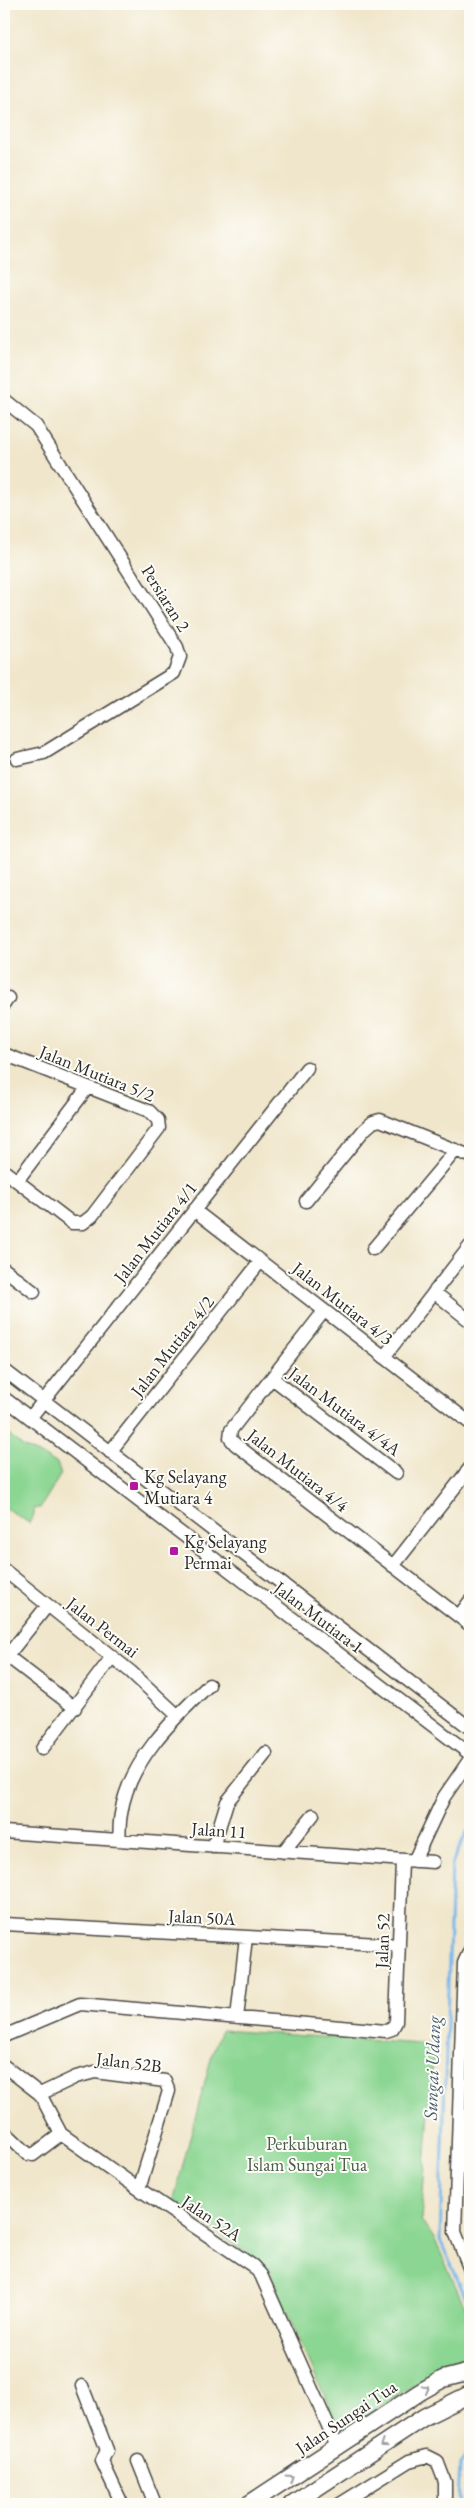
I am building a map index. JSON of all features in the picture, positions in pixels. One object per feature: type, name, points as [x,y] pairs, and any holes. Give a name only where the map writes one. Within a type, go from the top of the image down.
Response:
[{"type":"main road","name":"Jalan Sungai Tua","points":[[249,2504],[338,2448],[420,2392],[443,2380],[470,2372]]},
{"type":"main road","points":[[292,2504],[424,2417],[470,2394]]},
{"type":"street","name":"Persiaran 2","points":[[4,400],[36,426],[177,647],[180,658],[174,673],[44,753],[17,759]]},
{"type":"street","name":"Jalan Mutiara 5/2","points":[[4,1171],[72,1223],[83,1223],[92,1216],[159,1130],[158,1120],[149,1111],[5,1057]]},
{"type":"street","name":"Jalan Mutiara 4/1","points":[[30,1418],[307,1068]]},
{"type":"street","points":[[17,1181],[88,1087]]},
{"type":"street","points":[[306,1201],[364,1130],[373,1122],[380,1120],[470,1156]]},
{"type":"street","points":[[373,1249],[456,1150]]},
{"type":"street","name":"Jalan Mutiara 4/3","points":[[194,1210],[470,1424]]},
{"type":"street","points":[[384,1357],[470,1246]]},
{"type":"street","name":"Jalan Mutiara 4/2","points":[[110,1452],[260,1262]]},
{"type":"street","points":[[4,1269],[34,1292]]},
{"type":"street","points":[[434,1292],[470,1321]]},
{"type":"street","name":"Jalan Mutiara 4/4","points":[[324,1311],[231,1430],[232,1441],[470,1625]]},
{"type":"street","points":[[4,1370],[470,1728]]},
{"type":"street","name":"Jalan Mutiara 4/4A","points":[[272,1378],[396,1473]]},
{"type":"street","name":"Jalan Mutiara 1","points":[[4,1398],[470,1754]]},
{"type":"street","points":[[393,1566],[470,1468]]},
{"type":"street","name":"Jalan Permai","points":[[4,1570],[112,1657],[177,1715]]},
{"type":"street","points":[[459,1616],[470,1602]]},
{"type":"street","points":[[47,1606],[5,1658],[75,1708]]},
{"type":"street","points":[[42,1749],[112,1657]]},
{"type":"street","points":[[119,1841],[121,1813],[130,1782],[151,1749],[177,1715],[209,1685]]},
{"type":"street","points":[[213,1847],[227,1802],[266,1753]]},
{"type":"street","points":[[408,1861],[444,1797],[470,1760]]},
{"type":"street","points":[[283,1852],[313,1815]]},
{"type":"street","name":"Jalan 11","points":[[4,1832],[432,1862]]},
{"type":"street","name":"Jalan 52","points":[[237,2018],[386,2031],[392,2028],[396,2022],[399,1945],[408,1861]]},
{"type":"street","name":"Jalan 50A","points":[[4,1924],[399,1945]]},
{"type":"street","points":[[4,2036],[80,2004],[237,2018],[246,1937]]},
{"type":"street","points":[[470,1950],[464,1963],[465,2035],[455,2232],[470,2270]]},
{"type":"street","name":"Jalan 52A","points":[[4,2066],[40,2094],[61,2134],[139,2190],[253,2266],[261,2276],[338,2448]]},
{"type":"street","name":"Jalan 52B","points":[[40,2094],[76,2077],[95,2072],[165,2081],[169,2091],[139,2190]]},
{"type":"street","points":[[4,2131],[33,2156],[61,2134]]},
{"type":"street","points":[[82,2386],[107,2450],[102,2461],[122,2504]]},
{"type":"street","points":[[340,2504],[409,2461],[427,2456],[437,2461],[445,2482],[446,2504]]},
{"type":"street","points":[[138,2461],[155,2504]]},
{"type":"green space","points":[[4,1430],[23,1447],[57,1463],[61,1474],[40,1508],[34,1508],[34,1515],[29,1523],[4,1507]]},
{"type":"green space","name":"Perkuburan Islam Sungai Tua","points":[[221,2030],[434,2045],[421,2220],[435,2240],[470,2318],[470,2357],[452,2364],[419,2382],[342,2436],[267,2267],[173,2202],[213,2051]]},
{"type":"waterway","name":"Sungai Udang","points":[[470,1826],[452,1863],[440,2240],[470,2307]]},
{"type":"waterway","name":"Sungai Udang","points":[[458,2504],[460,2464],[470,2449]]},
{"type":"place","name":"Kg Selayang Mutiara 4","points":[[134,1486]]},
{"type":"place","name":"Kg Selayang Permai","points":[[174,1551]]}]
